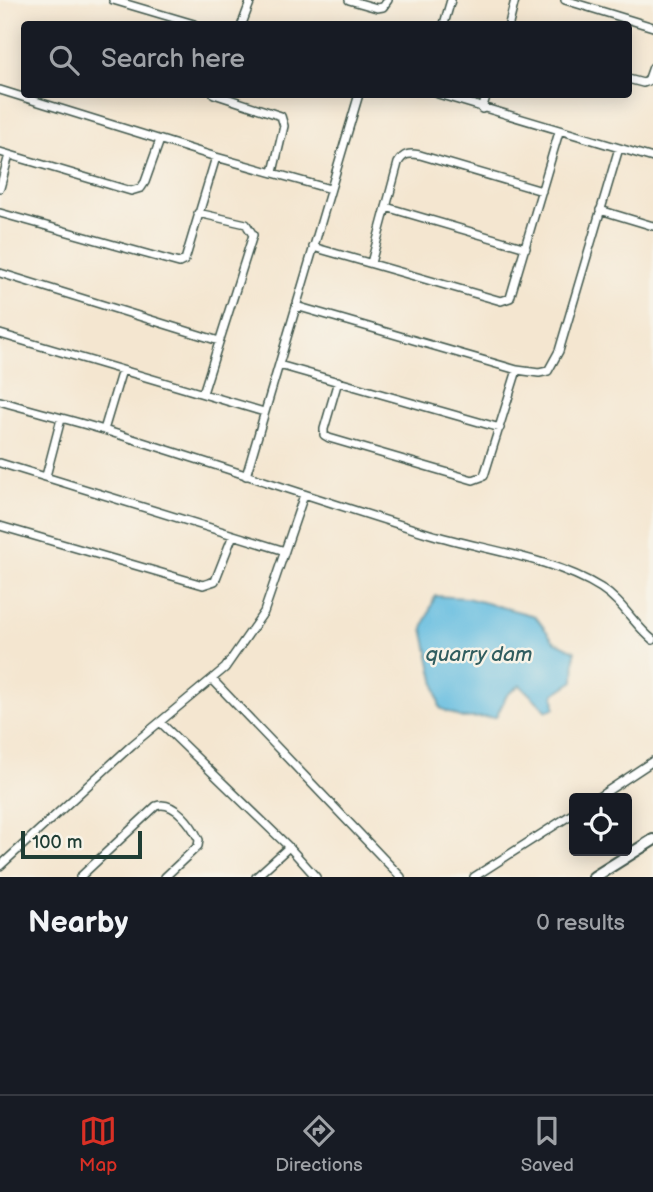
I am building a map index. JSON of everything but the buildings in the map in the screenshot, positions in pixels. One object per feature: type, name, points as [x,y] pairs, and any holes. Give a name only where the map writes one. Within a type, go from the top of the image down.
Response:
[{"type":"street","points":[[113,0],[184,21]]},
{"type":"street","points":[[243,21],[251,0]]},
{"type":"street","points":[[349,0],[377,8],[383,7],[388,0]]},
{"type":"street","points":[[444,21],[451,0]]},
{"type":"street","points":[[510,21],[515,0]]},
{"type":"street","points":[[565,0],[653,27]]},
{"type":"street","points":[[632,80],[643,83],[648,81],[653,67]]},
{"type":"street","points":[[0,90],[21,95]]},
{"type":"street","points":[[32,98],[160,140],[330,189]]},
{"type":"street","points":[[226,98],[281,117],[284,126],[273,172]]},
{"type":"street","points":[[246,476],[358,98]]},
{"type":"street","points":[[450,98],[653,158]]},
{"type":"street","points":[[482,109],[486,98]]},
{"type":"street","points":[[313,247],[501,301],[510,298],[559,132]]},
{"type":"street","points":[[0,152],[131,191],[141,188],[145,182],[160,140]]},
{"type":"street","points":[[296,306],[517,370],[539,373],[548,371],[559,351],[618,148]]},
{"type":"street","points":[[371,263],[398,163],[407,153],[542,191]]},
{"type":"street","points":[[0,188],[9,155]]},
{"type":"street","points":[[0,212],[179,263],[185,260],[216,157]]},
{"type":"street","points":[[386,207],[526,248]]},
{"type":"street","points":[[600,210],[653,226]]},
{"type":"street","points":[[198,213],[246,225],[253,235],[203,393]]},
{"type":"street","points":[[0,273],[219,341]]},
{"type":"street","points":[[0,334],[264,412]]},
{"type":"street","points":[[279,365],[500,428]]},
{"type":"street","points":[[104,430],[122,370]]},
{"type":"street","points":[[338,381],[324,435],[473,480],[484,476],[517,370]]},
{"type":"street","points":[[0,401],[104,430],[304,495],[567,573],[600,588],[616,600],[642,632],[653,640]]},
{"type":"street","points":[[46,476],[61,419]]},
{"type":"street","points":[[0,463],[285,551]]},
{"type":"street","points":[[0,866],[160,722],[225,668],[264,612],[304,495]]},
{"type":"street","points":[[0,526],[203,585],[215,581],[233,535]]},
{"type":"street","points":[[212,679],[401,877]]},
{"type":"street","points":[[160,722],[289,847],[316,877]]},
{"type":"street","points":[[605,793],[653,761]]},
{"type":"street","points":[[80,877],[156,806],[164,803],[172,805],[199,840],[198,846],[165,877]]},
{"type":"street","points":[[474,877],[569,816]]},
{"type":"street","points":[[594,877],[653,840]]},
{"type":"street","points":[[256,877],[289,847]]},
{"type":"water","name":"quarry dam","points":[[435,596],[467,598],[535,616],[554,641],[575,651],[574,681],[554,694],[555,708],[547,711],[520,685],[507,695],[496,717],[462,718],[440,708],[423,628]]}]
